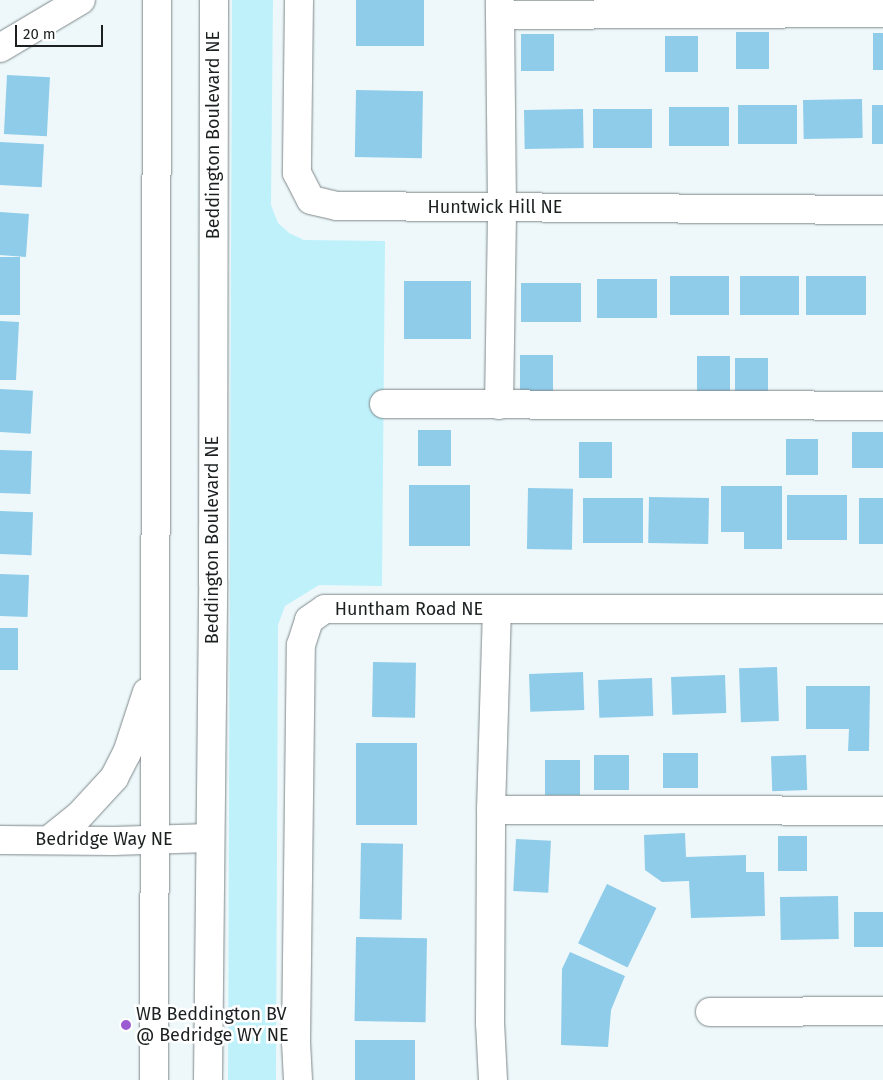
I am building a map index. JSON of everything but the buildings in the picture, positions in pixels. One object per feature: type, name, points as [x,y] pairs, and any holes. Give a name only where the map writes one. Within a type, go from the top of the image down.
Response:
[{"type":"main road","points":[[0,48],[82,0]]},
{"type":"main road","points":[[154,1080],[157,0]]},
{"type":"main road","name":"Beddington Boulevard NE","points":[[208,1080],[214,0]]},
{"type":"main road","name":"Huntwick Hill NE","points":[[299,0],[297,173],[310,200],[337,206],[883,210]]},
{"type":"main road","points":[[499,405],[502,207],[500,8],[883,13]]},
{"type":"main road","points":[[384,404],[883,406]]},
{"type":"main road","name":"Huntham Road NE","points":[[298,1080],[296,1042],[301,645],[309,620],[325,609],[883,609]]},
{"type":"main road","points":[[493,1080],[490,1023],[492,810],[497,609]]},
{"type":"main road","points":[[49,840],[79,816],[114,778],[127,753],[154,667]]},
{"type":"main road","points":[[492,810],[883,811]]},
{"type":"main road","name":"Bedridge Way NE","points":[[0,840],[209,838]]},
{"type":"main road","points":[[710,1012],[883,1011]]},
{"type":"shaded area","points":[[232,0],[273,0],[271,205],[278,223],[289,233],[304,240],[385,241],[382,586],[319,585],[285,606],[278,625],[276,1080],[228,1080]]},
{"type":"place","name":"WB Beddington BV @ Bedridge WY NE","points":[[126,1025]]}]
